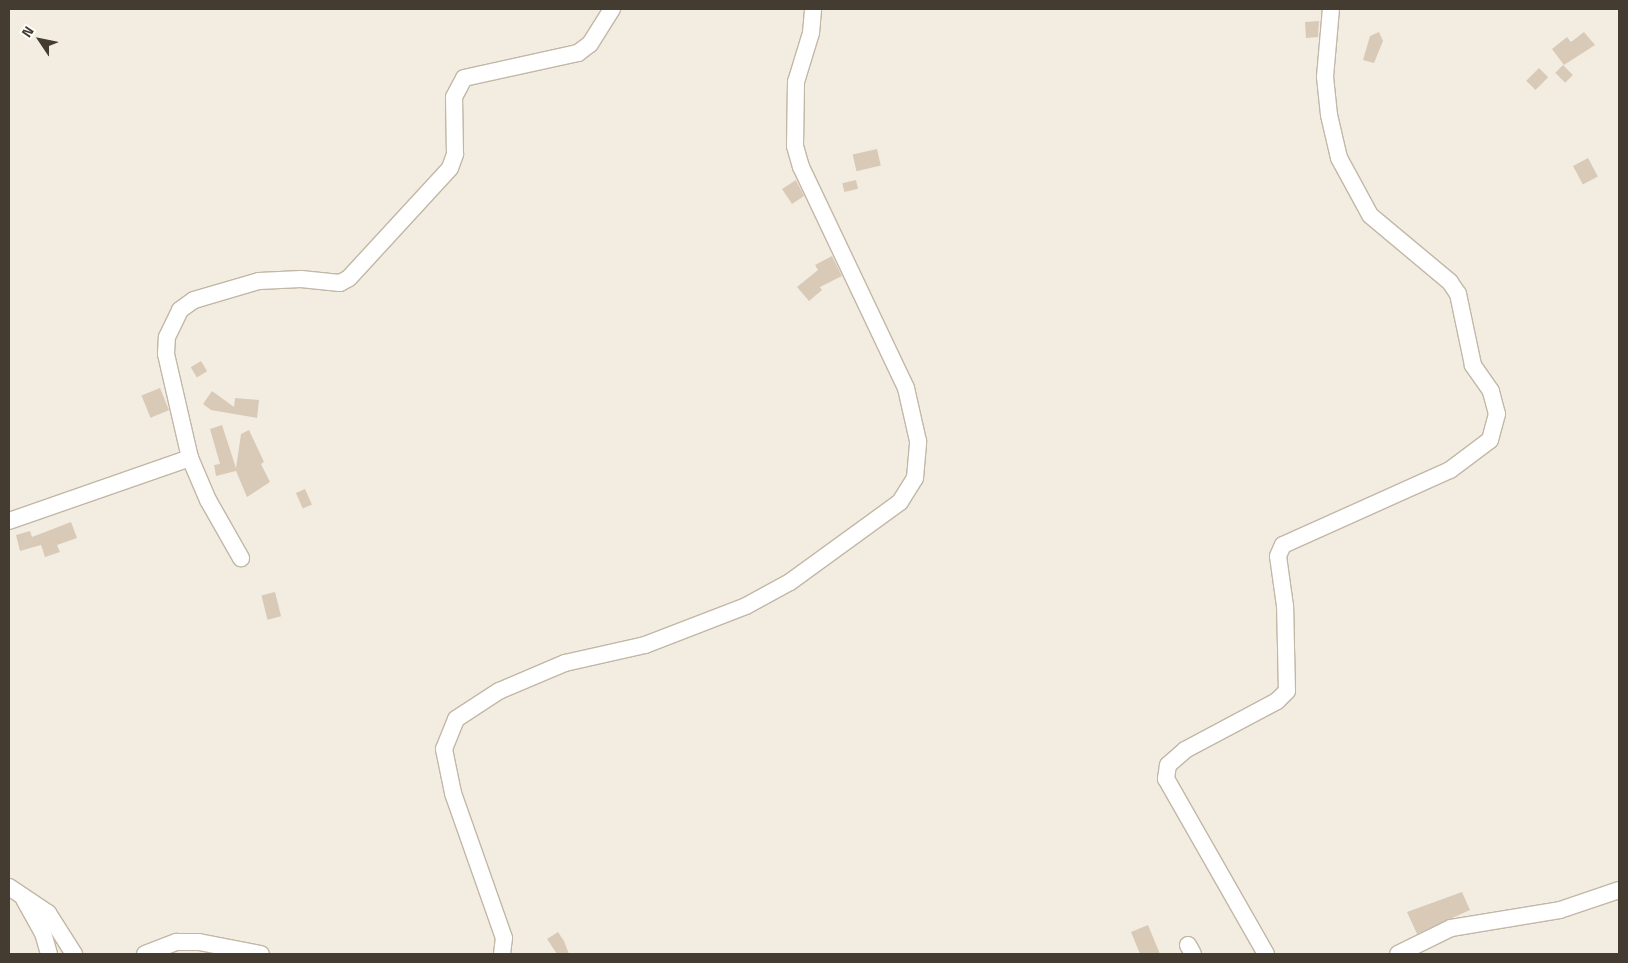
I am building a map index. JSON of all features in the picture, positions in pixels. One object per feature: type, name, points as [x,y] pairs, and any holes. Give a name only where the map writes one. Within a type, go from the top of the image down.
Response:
[{"type":"street","points":[[241,558],[208,500],[190,458],[166,354],[167,338],[180,310],[194,300],[259,281],[301,279],[340,283],[349,278],[450,168],[455,154],[454,97],[464,78],[578,53],[590,44],[612,9]]},
{"type":"street","points":[[502,954],[504,938],[452,793],[444,749],[456,719],[499,691],[565,663],[645,645],[746,606],[790,582],[900,502],[915,478],[918,441],[906,388],[801,167],[795,146],[796,82],[811,33],[813,9]]},
{"type":"street","points":[[1266,954],[1166,779],[1168,765],[1185,750],[1277,701],[1287,691],[1285,606],[1278,556],[1283,545],[1450,470],[1490,440],[1497,414],[1491,391],[1473,365],[1458,294],[1450,282],[1370,215],[1339,158],[1329,115],[1325,77],[1331,9]]},
{"type":"street","points":[[9,521],[190,458]]},
{"type":"street","points":[[9,887],[48,913],[74,954]]},
{"type":"street","points":[[1398,954],[1451,928],[1560,910],[1619,890]]},
{"type":"street","points":[[23,897],[43,933],[50,954]]},
{"type":"street","points":[[146,954],[177,942],[192,942],[261,954]]},
{"type":"building","points":[[1319,21],[1318,37],[1306,38],[1305,22]]},
{"type":"building","points":[[1379,32],[1383,41],[1374,63],[1363,60],[1370,36]]},
{"type":"building","points":[[1584,32],[1595,45],[1564,65],[1552,49],[1567,37],[1571,42]]},
{"type":"building","points":[[1563,65],[1573,75],[1565,83],[1555,73]]},
{"type":"building","points":[[1539,68],[1548,77],[1535,90],[1526,81]]},
{"type":"building","points":[[877,149],[881,166],[856,171],[853,155]]},
{"type":"building","points":[[1588,158],[1598,177],[1583,185],[1573,166]]},
{"type":"building","points":[[796,180],[804,196],[792,204],[782,189]]},
{"type":"building","points":[[856,180],[858,189],[844,192],[842,183]]},
{"type":"building","points":[[832,256],[842,276],[820,287],[822,290],[809,301],[797,287],[818,270],[815,265]]},
{"type":"building","points":[[201,361],[207,371],[197,377],[191,367]]},
{"type":"building","points":[[160,388],[169,410],[150,418],[141,395]]},
{"type":"building","points":[[212,391],[234,407],[235,398],[259,400],[257,418],[211,410],[203,404]]},
{"type":"building","points":[[222,425],[236,468],[241,434],[249,430],[264,462],[261,464],[270,482],[247,497],[236,471],[216,476],[214,465],[220,464],[210,429]]},
{"type":"building","points":[[305,489],[312,505],[303,509],[296,493]]},
{"type":"building","points":[[71,522],[77,538],[57,545],[60,552],[45,557],[41,545],[20,551],[16,535],[30,531],[32,537]]},
{"type":"building","points":[[275,592],[281,616],[267,620],[261,595]]},
{"type":"building","points":[[1462,892],[1470,910],[1417,934],[1407,912]]},
{"type":"building","points":[[1148,925],[1160,954],[1140,954],[1131,932]]},
{"type":"building","points":[[558,932],[569,954],[557,954],[547,939]]}]
